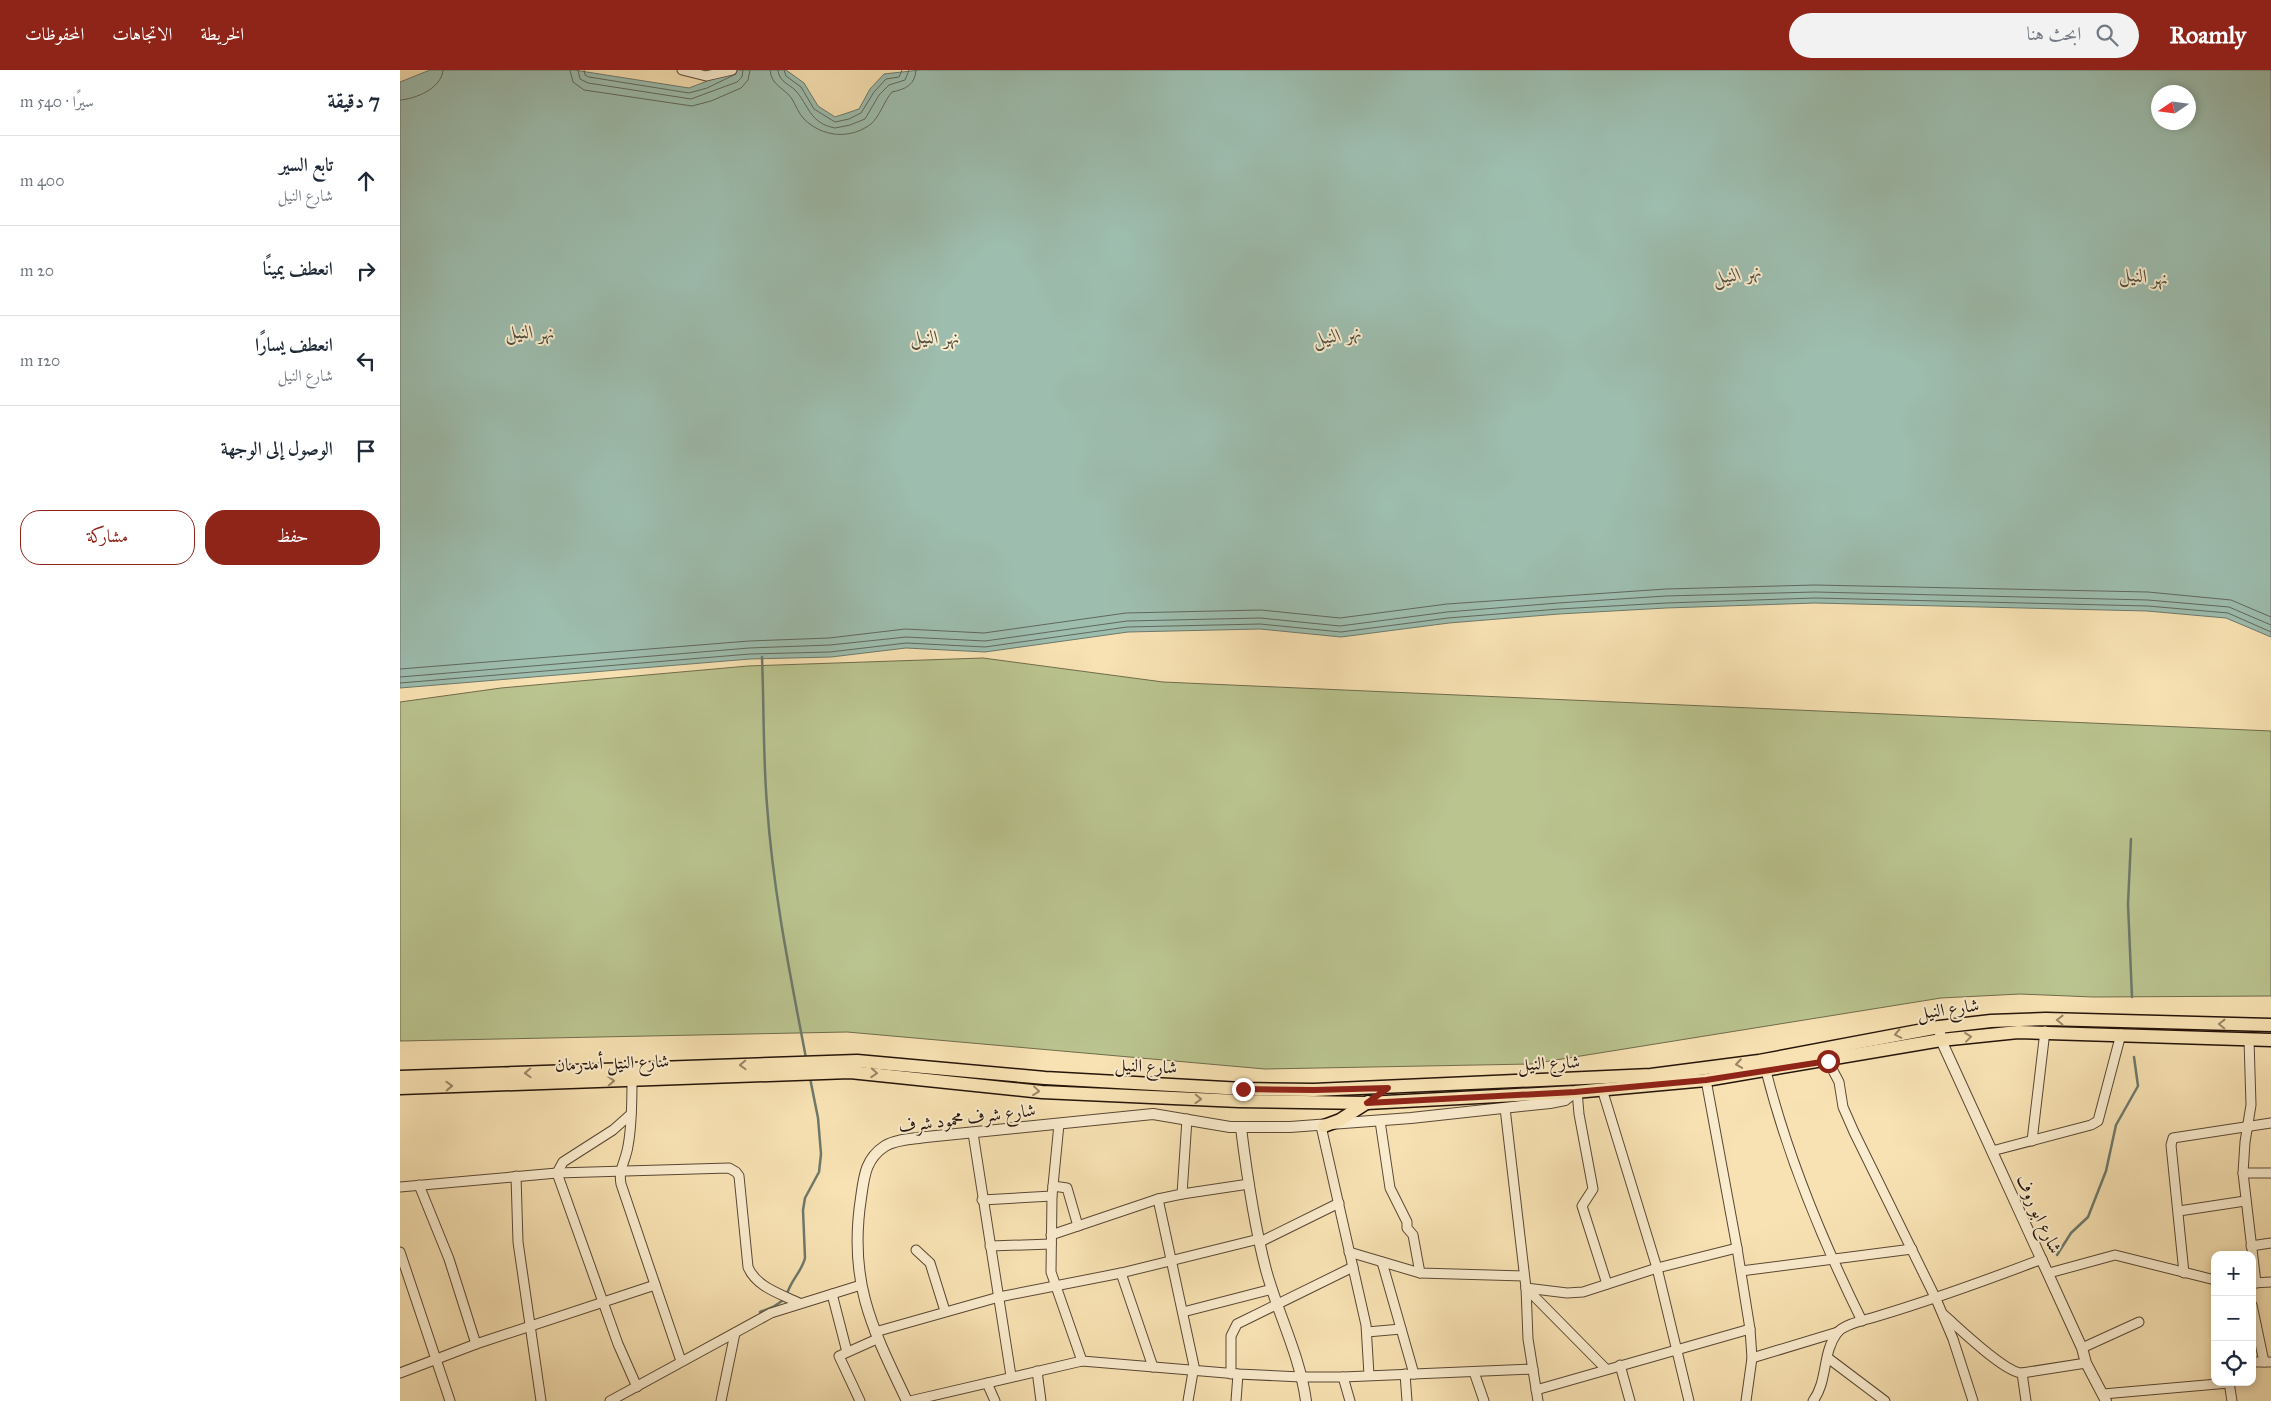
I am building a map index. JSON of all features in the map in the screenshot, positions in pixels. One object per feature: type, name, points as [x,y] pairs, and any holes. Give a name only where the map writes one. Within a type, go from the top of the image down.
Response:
[{"type":"main road","name":"شارع النيل","points":[[825,1067],[878,1061],[1045,1078],[1243,1089],[1388,1088],[1660,1074],[1759,1061],[1939,1027],[1990,1021],[2046,1019],[2271,1025]]},
{"type":"main road","name":"شارع النيل","points":[[825,1067],[1042,1092],[1239,1101],[1367,1103],[1576,1092],[1706,1080],[1828,1061],[1941,1040],[1992,1034],[2045,1031],[2271,1040]]},
{"type":"main road","name":"شارع النيل أمدرمان","points":[[400,1088],[632,1080],[825,1067]]},
{"type":"main road","points":[[400,1077],[792,1068]]},
{"type":"main road","points":[[1322,1126],[1340,1120],[1388,1088]]},
{"type":"street","points":[[682,70],[706,76],[732,70]]},
{"type":"street","name":"شارع ابو روف","points":[[1939,1027],[1941,1040],[2082,1348],[2086,1363],[2104,1398]]},
{"type":"street","points":[[2032,1141],[2045,1031]]},
{"type":"street","points":[[1992,1151],[2091,1125],[2098,1121],[2122,1034]]},
{"type":"street","points":[[2249,1040],[2252,1105],[2243,1173],[2244,1201],[2251,1251]]},
{"type":"street","points":[[1828,1061],[1839,1082],[1843,1107],[1854,1132],[1942,1313],[1973,1401]]},
{"type":"street","points":[[1766,1071],[1802,1186],[1831,1258],[1862,1321]]},
{"type":"street","points":[[632,1080],[632,1114],[628,1148],[620,1172],[620,1184],[681,1361]]},
{"type":"street","points":[[1706,1080],[1750,1329],[1752,1358],[1746,1401]]},
{"type":"street","points":[[1602,1089],[1657,1268],[1689,1401]]},
{"type":"street","points":[[1576,1092],[1592,1188],[1582,1206],[1607,1284]]},
{"type":"street","name":"شارع شرف محمود شرف","points":[[909,1401],[876,1336],[861,1286],[856,1238],[865,1173],[870,1159],[885,1146],[893,1142],[1153,1114],[1241,1128],[1322,1126],[1559,1102],[1569,1098],[1576,1092]]},
{"type":"street","points":[[1505,1108],[1526,1288],[1527,1328],[1538,1401]]},
{"type":"street","points":[[632,1114],[613,1130],[563,1162],[557,1173],[602,1302],[637,1388]]},
{"type":"street","points":[[1182,1194],[1187,1119]]},
{"type":"street","points":[[1380,1121],[1390,1188],[1407,1222],[1407,1228],[1413,1235],[1420,1273]]},
{"type":"street","points":[[2184,1273],[2171,1145],[2173,1138],[2271,1123]]},
{"type":"street","points":[[1060,1124],[1052,1196],[1051,1272],[1082,1361]]},
{"type":"street","points":[[1322,1126],[1367,1332],[1370,1375]]},
{"type":"street","points":[[1241,1128],[1259,1240],[1272,1289],[1301,1377],[1306,1401]]},
{"type":"street","points":[[972,1132],[1011,1376]]},
{"type":"street","points":[[400,1187],[557,1173],[733,1169],[738,1176],[748,1266],[751,1274],[760,1283],[799,1303]]},
{"type":"street","points":[[2243,1173],[2271,1173]]},
{"type":"street","points":[[516,1176],[518,1242],[541,1401]]},
{"type":"street","points":[[990,1246],[1051,1239],[1078,1226],[1158,1200],[1182,1194],[1249,1184]]},
{"type":"street","points":[[420,1186],[449,1259],[476,1344]]},
{"type":"street","points":[[1053,1186],[1067,1188],[1078,1226]]},
{"type":"street","points":[[982,1200],[1052,1196]]},
{"type":"street","points":[[1158,1200],[1194,1371],[1188,1401]]},
{"type":"street","points":[[2179,1211],[2244,1201]]},
{"type":"street","points":[[860,1401],[839,1357],[876,1336],[945,1311],[998,1296],[1055,1288],[1259,1240],[1339,1203]]},
{"type":"street","points":[[2251,1246],[2271,1242]]},
{"type":"street","points":[[1526,1288],[1577,1293],[1657,1268],[1737,1248]]},
{"type":"street","points":[[1741,1271],[1912,1249]]},
{"type":"street","points":[[916,1250],[930,1263],[945,1311]]},
{"type":"street","points":[[400,1252],[450,1401]]},
{"type":"street","points":[[1349,1252],[1420,1273],[1524,1276]]},
{"type":"street","points":[[2048,1273],[2115,1255],[2211,1279]]},
{"type":"street","points":[[1752,1358],[1838,1332],[1862,1321],[1936,1299],[2042,1259]]},
{"type":"street","points":[[1382,1262],[1401,1329],[1409,1374],[1407,1401]]},
{"type":"street","points":[[1236,1401],[1230,1346],[1234,1329],[1249,1317],[1353,1267]]},
{"type":"street","points":[[1121,1273],[1153,1367]]},
{"type":"street","points":[[2256,1283],[2271,1282]]},
{"type":"street","points":[[400,1373],[476,1344],[655,1285]]},
{"type":"street","points":[[610,1401],[637,1388],[681,1361],[770,1313],[861,1286]]},
{"type":"street","points":[[1526,1288],[1606,1369]]},
{"type":"street","points":[[1183,1312],[1272,1289]]},
{"type":"street","points":[[832,1294],[847,1352]]},
{"type":"street","points":[[1942,1313],[1991,1356],[2014,1371],[2022,1372],[2086,1363]]},
{"type":"street","points":[[2256,1321],[2267,1362]]},
{"type":"street","points":[[2082,1348],[2139,1322]]},
{"type":"street","points":[[1367,1332],[1401,1329]]},
{"type":"street","points":[[1536,1390],[1750,1329]]},
{"type":"street","points":[[1812,1401],[1820,1386],[1828,1358],[1828,1349],[1838,1332]]},
{"type":"street","points":[[721,1401],[735,1333]]},
{"type":"street","points":[[1828,1358],[1885,1401]]},
{"type":"street","points":[[909,1401],[1036,1370],[1082,1361],[1234,1374],[1301,1377],[1533,1369]]},
{"type":"street","points":[[1620,1365],[1630,1401]]},
{"type":"street","points":[[1036,1370],[1041,1401]]},
{"type":"street","points":[[1474,1372],[1484,1401]]},
{"type":"street","points":[[2022,1372],[2026,1401]]},
{"type":"street","points":[[1343,1377],[1350,1401]]},
{"type":"street","points":[[987,1383],[995,1401]]},
{"type":"street","points":[[2104,1398],[2211,1385]]},
{"type":"street","points":[[2230,1386],[2232,1401]]},
{"type":"green space","points":[[983,658],[1163,682],[2271,731],[2271,996],[2093,997],[2020,994],[1941,998],[1531,1064],[1265,1069],[847,1032],[400,1041],[400,702],[501,688],[748,666]]},
{"type":"water","name":"نهر النيل","points":[[430,70],[574,70],[689,88],[736,70],[786,70],[804,83],[818,106],[835,117],[859,109],[870,89],[884,74],[920,70],[2271,70],[2271,637],[2226,618],[2147,611],[1815,603],[1559,614],[1449,623],[1341,637],[1260,629],[1128,632],[985,652],[906,648],[831,657],[750,659],[400,688],[400,82]]},
{"type":"waterway","points":[[762,657],[765,768],[773,869],[806,1058]]},
{"type":"waterway","points":[[2131,839],[2128,904],[2132,997]]},
{"type":"waterway","points":[[2057,1255],[2071,1233],[2088,1217],[2106,1171],[2116,1125],[2138,1086],[2134,1057]]},
{"type":"waterway","points":[[787,1294],[805,1258],[803,1210],[805,1198],[819,1172],[821,1154],[818,1118],[810,1078]]},
{"type":"waterway","points":[[760,1312],[773,1307],[785,1299]]},
{"type":"route","points":[[1243,1089],[1388,1088],[1367,1103],[1575,1092],[1706,1080],[1828,1061]]}]
